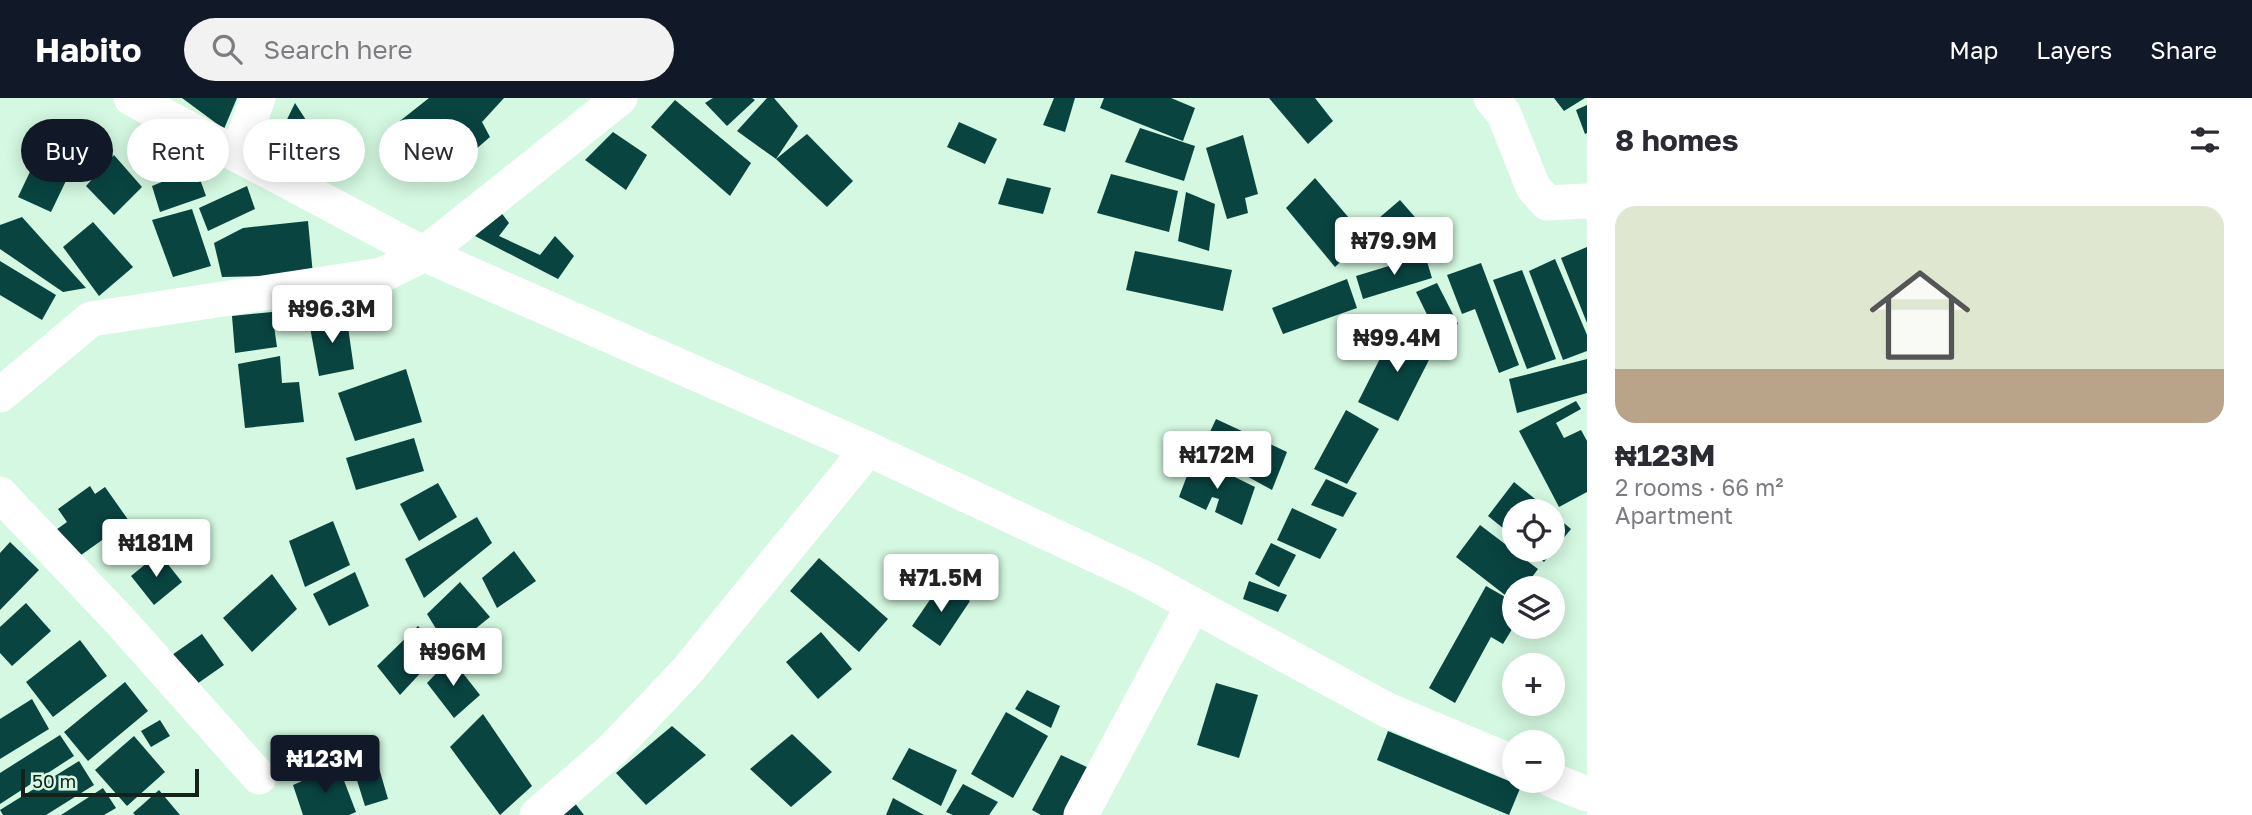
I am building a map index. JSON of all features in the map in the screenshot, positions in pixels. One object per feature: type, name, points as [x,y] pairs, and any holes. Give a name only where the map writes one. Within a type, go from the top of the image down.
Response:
[{"type":"street","points":[[131,98],[424,254],[868,449],[1142,577],[1387,710],[1502,758]]},
{"type":"street","points":[[237,155],[258,98]]},
{"type":"street","points":[[0,395],[91,319],[382,275],[424,254],[620,98]]},
{"type":"street","points":[[1491,98],[1504,114],[1533,187],[1547,203],[1587,201]]},
{"type":"street","points":[[537,815],[612,750],[687,671],[868,449]]},
{"type":"street","points":[[0,494],[122,623],[259,777]]},
{"type":"street","points":[[1081,815],[1193,605]]},
{"type":"street","points":[[1565,785],[1587,794]]},
{"type":"building","points":[[182,98],[237,98],[228,119],[210,119]]},
{"type":"building","points":[[429,98],[504,98],[482,122],[490,137],[478,147],[478,119],[402,119]]},
{"type":"building","points":[[713,98],[755,100],[727,126],[705,103]]},
{"type":"building","points":[[767,98],[774,98],[798,126],[776,159],[737,131]]},
{"type":"building","points":[[1054,98],[1075,98],[1065,132],[1043,125]]},
{"type":"building","points":[[1104,98],[1171,98],[1195,108],[1183,141],[1100,108]]},
{"type":"building","points":[[1269,98],[1315,98],[1333,121],[1308,144]]},
{"type":"building","points":[[1554,98],[1585,98],[1564,111]]},
{"type":"building","points":[[675,100],[751,163],[730,196],[651,127]]},
{"type":"building","points":[[295,103],[305,119],[287,119]]},
{"type":"building","points":[[1587,105],[1587,133],[1585,134],[1576,110]]},
{"type":"building","points":[[959,122],[997,139],[985,164],[947,147]]},
{"type":"building","points":[[1140,128],[1195,146],[1184,181],[1125,162]]},
{"type":"building","points":[[613,132],[647,155],[626,190],[585,160]]},
{"type":"building","points":[[807,134],[853,181],[827,207],[776,159]]},
{"type":"building","points":[[1243,135],[1258,194],[1245,198],[1248,213],[1227,219],[1206,148]]},
{"type":"building","points":[[113,156],[127,170],[127,182],[138,182],[142,187],[114,215],[86,186],[90,182],[113,182]]},
{"type":"building","points":[[1111,174],[1178,191],[1169,232],[1097,213]]},
{"type":"building","points":[[1007,178],[1051,188],[1043,214],[998,204]]},
{"type":"building","points":[[1315,178],[1366,238],[1335,267],[1286,208]]},
{"type":"building","points":[[25,182],[65,182],[51,212],[18,197]]},
{"type":"building","points":[[162,182],[201,182],[206,196],[160,212],[152,186]]},
{"type":"building","points":[[247,186],[255,209],[208,231],[199,208]]},
{"type":"building","points":[[1186,192],[1215,204],[1209,251],[1178,241]]},
{"type":"building","points":[[1400,200],[1428,232],[1391,258],[1365,230]]},
{"type":"building","points":[[497,207],[509,223],[499,236],[540,255],[555,236],[574,256],[558,279],[475,236]]},
{"type":"building","points":[[192,209],[211,266],[173,277],[152,220]]},
{"type":"building","points":[[22,217],[86,288],[63,292],[0,249],[0,225]]},
{"type":"building","points":[[308,221],[313,275],[222,277],[214,243],[243,228]]},
{"type":"building","points":[[93,222],[133,267],[99,296],[63,247]]},
{"type":"building","points":[[1587,247],[1587,323],[1561,258]]},
{"type":"building","points":[[1135,251],[1232,270],[1223,311],[1126,290]]},
{"type":"building","points":[[1425,255],[1432,278],[1363,299],[1356,276]]},
{"type":"building","points":[[1555,259],[1587,335],[1587,351],[1563,360],[1529,271]]},
{"type":"building","points":[[0,261],[56,295],[42,320],[0,295]]},
{"type":"building","points":[[1481,263],[1519,365],[1499,373],[1475,309],[1462,314],[1447,275]]},
{"type":"building","points":[[1522,270],[1556,359],[1527,369],[1493,280]]},
{"type":"building","points":[[1347,279],[1357,308],[1283,334],[1272,308]]},
{"type":"building","points":[[1437,283],[1458,324],[1437,335],[1416,292]]},
{"type":"building","points":[[272,312],[277,347],[235,353],[232,316]]},
{"type":"building","points":[[346,313],[354,369],[319,376],[309,322]]},
{"type":"building","points":[[1396,327],[1436,346],[1398,421],[1358,402]]},
{"type":"building","points":[[280,356],[282,383],[299,382],[304,422],[245,428],[238,364]]},
{"type":"building","points":[[1587,359],[1587,393],[1517,413],[1509,379]]},
{"type":"building","points":[[406,369],[422,422],[355,441],[338,393]]},
{"type":"building","points":[[1576,401],[1581,409],[1556,423],[1564,438],[1581,430],[1587,441],[1587,492],[1565,504],[1565,499],[1555,499],[1519,431]]},
{"type":"building","points":[[1346,410],[1379,429],[1347,484],[1314,469]]},
{"type":"building","points":[[1216,419],[1287,452],[1272,490],[1201,451]]},
{"type":"building","points":[[414,438],[424,471],[356,490],[346,458]]},
{"type":"building","points":[[1194,457],[1255,487],[1242,525],[1215,512],[1219,499],[1212,497],[1206,510],[1179,497]]},
{"type":"building","points":[[1326,479],[1357,493],[1343,517],[1311,505]]},
{"type":"building","points":[[1514,482],[1535,499],[1502,499],[1502,527],[1488,516]]},
{"type":"building","points":[[438,483],[457,517],[419,541],[400,504]]},
{"type":"building","points":[[90,486],[95,494],[105,487],[129,521],[74,560],[53,532],[67,522],[58,509]]},
{"type":"building","points":[[1292,508],[1337,529],[1320,559],[1277,540]]},
{"type":"building","points":[[477,517],[492,543],[424,598],[405,559]]},
{"type":"building","points":[[333,521],[350,565],[305,587],[289,541]]},
{"type":"building","points":[[1565,524],[1571,529],[1565,536]]},
{"type":"building","points":[[1480,525],[1502,542],[1502,562],[1529,562],[1538,569],[1533,576],[1502,576],[1502,593],[1456,557]]},
{"type":"building","points":[[10,542],[39,570],[0,610],[0,553]]},
{"type":"building","points":[[1271,543],[1296,555],[1279,587],[1255,574]]},
{"type":"building","points":[[514,551],[536,581],[497,608],[482,578]]},
{"type":"building","points":[[159,553],[182,582],[154,605],[131,576]]},
{"type":"building","points":[[819,558],[888,619],[859,652],[790,591]]},
{"type":"building","points":[[355,572],[369,606],[329,626],[313,594]]},
{"type":"building","points":[[272,574],[297,609],[252,652],[223,618]]},
{"type":"building","points":[[1249,581],[1287,595],[1278,612],[1243,599]]},
{"type":"building","points":[[460,582],[490,617],[449,650],[427,614]]},
{"type":"building","points":[[942,582],[970,601],[940,646],[912,626]]},
{"type":"building","points":[[1486,586],[1502,595],[1502,639],[1506,639],[1503,644],[1491,637],[1455,703],[1429,688]]},
{"type":"building","points":[[26,603],[51,631],[12,666],[0,653],[0,627]]},
{"type":"building","points":[[418,626],[441,651],[400,695],[377,666]]},
{"type":"building","points":[[821,632],[852,669],[818,699],[786,662]]},
{"type":"building","points":[[202,634],[224,665],[194,686],[172,655]]},
{"type":"building","points":[[80,640],[107,676],[53,717],[26,682]]},
{"type":"building","points":[[451,658],[480,695],[454,718],[427,683]]},
{"type":"building","points":[[125,682],[148,711],[88,761],[64,732]]},
{"type":"building","points":[[1216,683],[1258,695],[1239,758],[1197,745]]},
{"type":"building","points":[[1027,690],[1060,706],[1051,728],[1015,709]]},
{"type":"building","points":[[32,699],[49,729],[0,759],[0,719]]},
{"type":"building","points":[[1006,712],[1048,736],[1013,798],[971,774]]},
{"type":"building","points":[[483,714],[532,786],[500,815],[450,747]]},
{"type":"building","points":[[160,720],[170,736],[151,747],[141,731]]},
{"type":"building","points":[[672,726],[706,755],[646,805],[616,773]]},
{"type":"building","points":[[1388,731],[1502,778],[1502,793],[1518,793],[1509,815],[1377,760]]},
{"type":"building","points":[[792,734],[832,772],[791,807],[750,769]]},
{"type":"building","points":[[60,735],[74,756],[0,804],[0,773]]},
{"type":"building","points":[[134,736],[165,772],[127,806],[95,770]]},
{"type":"building","points":[[370,737],[388,799],[365,806],[346,745]]},
{"type":"building","points":[[909,748],[957,770],[941,806],[892,779]]},
{"type":"building","points":[[1061,755],[1089,768],[1067,815],[1041,815],[1032,810]]},
{"type":"building","points":[[79,761],[94,785],[46,815],[3,815],[0,810]]},
{"type":"building","points":[[338,765],[356,812],[349,815],[303,815],[293,785]]},
{"type":"building","points":[[963,784],[998,802],[989,815],[953,815],[946,812]]},
{"type":"building","points":[[103,788],[116,808],[104,815],[61,815]]},
{"type":"building","points":[[159,790],[180,815],[133,813]]},
{"type":"building","points":[[893,798],[924,815],[886,815]]},
{"type":"building","points":[[574,802],[584,815],[556,815]]}]
